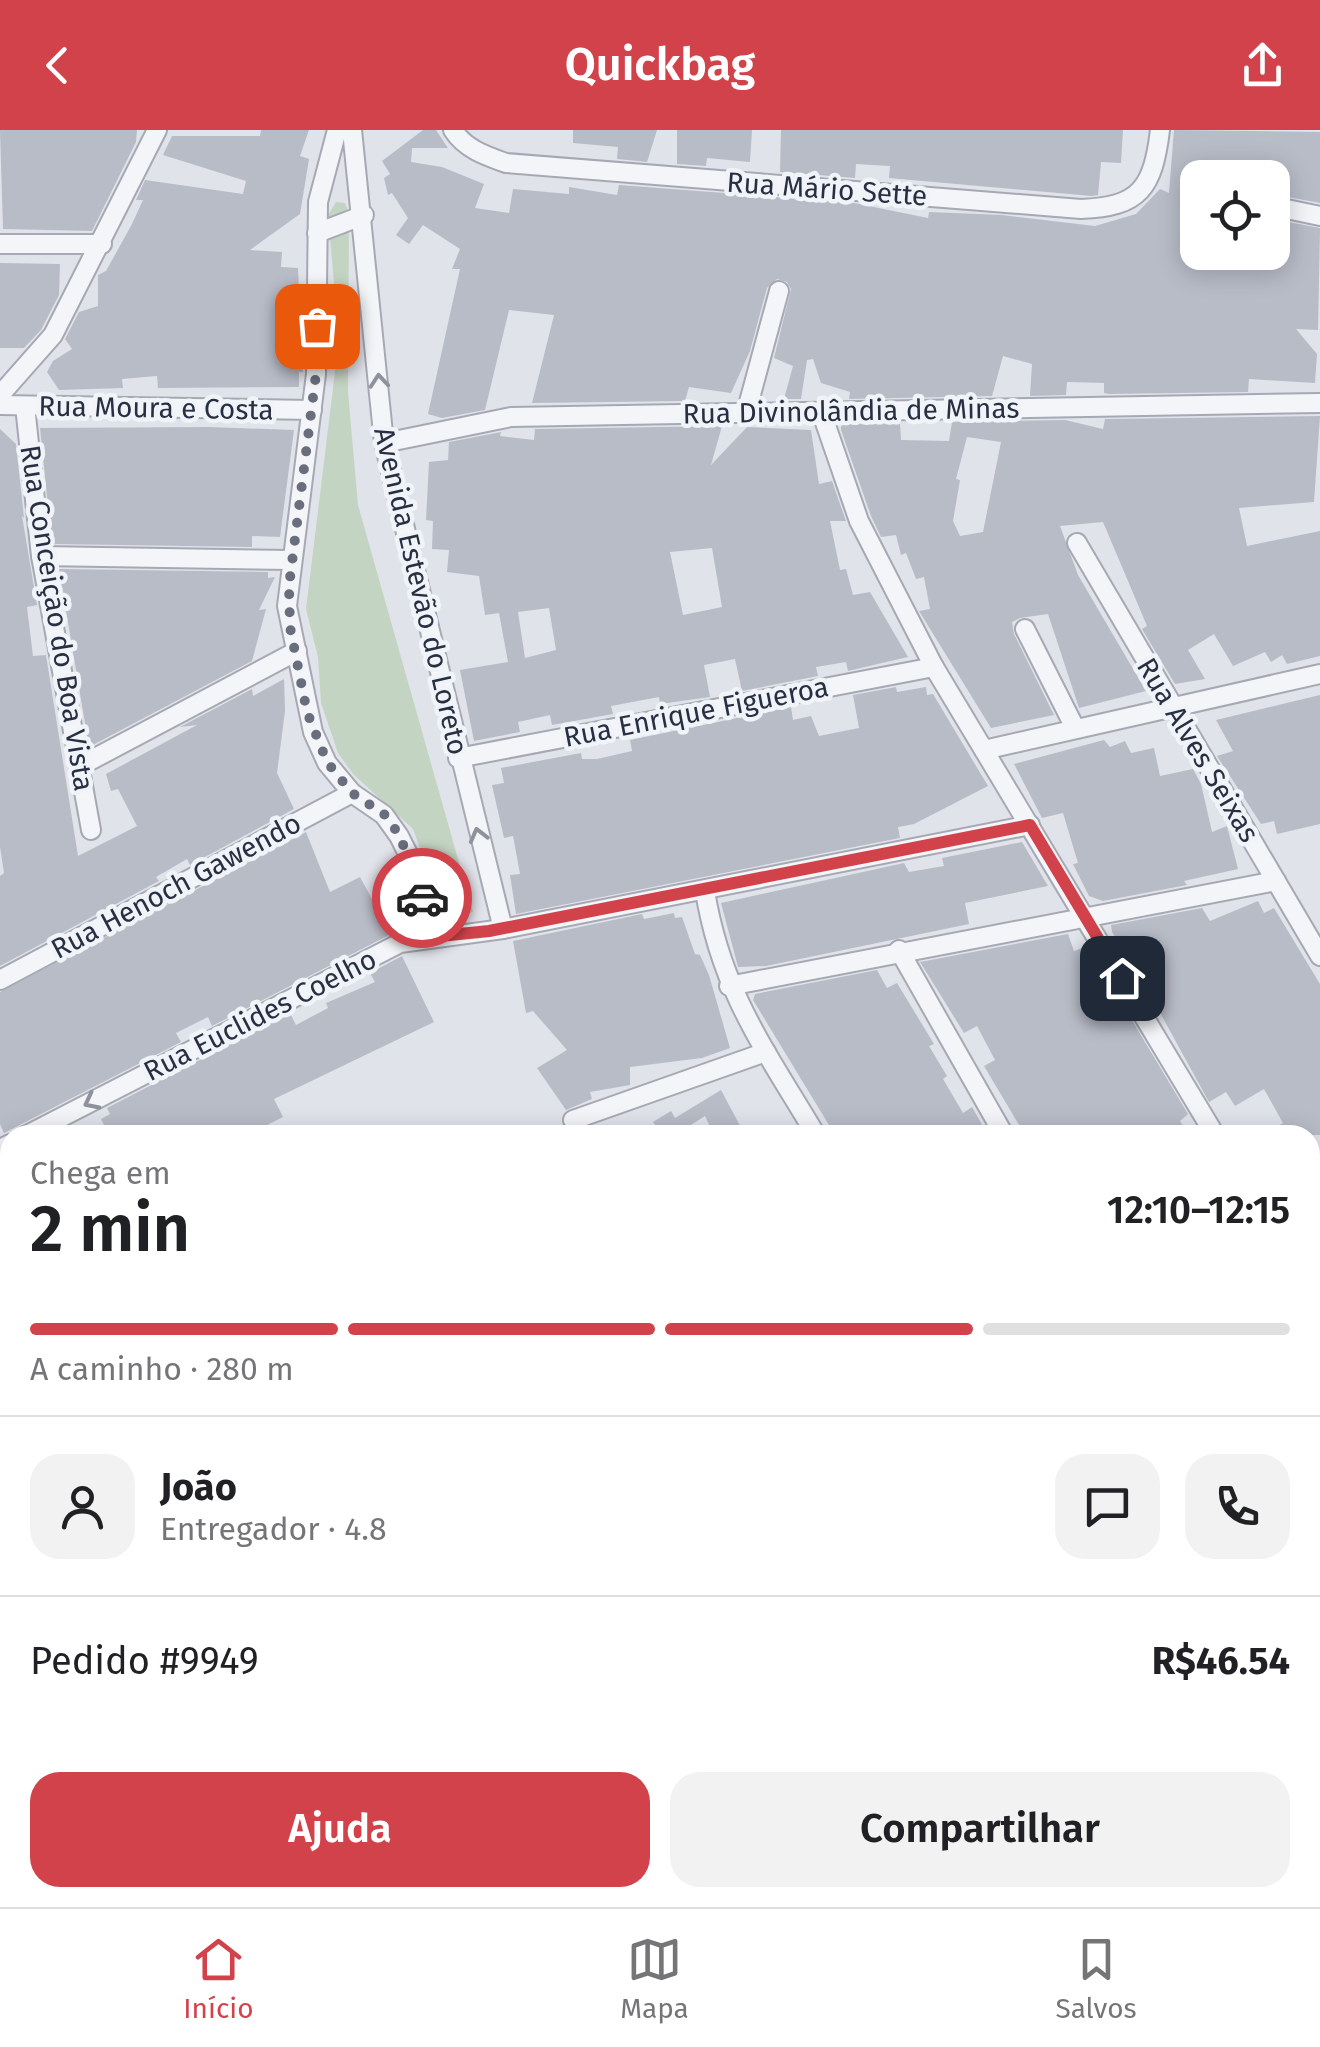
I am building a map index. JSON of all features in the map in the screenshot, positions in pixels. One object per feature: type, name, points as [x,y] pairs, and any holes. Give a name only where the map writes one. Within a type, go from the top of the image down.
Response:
[{"type":"street","points":[[0,395],[54,334],[157,130]]},
{"type":"street","points":[[337,130],[318,202],[318,350],[288,606],[312,732],[327,762],[352,793],[384,814],[400,836],[412,862],[430,937]]},
{"type":"street","name":"Avenida Estevão do Loreto","points":[[352,130],[364,215],[384,443],[458,758],[503,929]]},
{"type":"street","name":"Rua Mário Sette","points":[[453,130],[459,140],[506,164],[1081,209],[1128,203],[1140,194],[1152,174],[1160,130]]},
{"type":"street","points":[[1290,210],[1320,216]]},
{"type":"street","points":[[317,233],[364,215]]},
{"type":"street","points":[[0,244],[102,244]]},
{"type":"street","points":[[746,413],[778,291]]},
{"type":"street","name":"Rua Divinolândia de Minas","points":[[384,443],[511,417],[1320,404]]},
{"type":"street","name":"Rua Moura e Costa","points":[[0,406],[312,410]]},
{"type":"street","name":"Rua Conceição do Boa Vista","points":[[25,406],[42,556],[92,830]]},
{"type":"street","points":[[821,412],[859,521],[934,667],[1209,1125]]},
{"type":"street","name":"Rua Alves Seixas","points":[[1077,543],[1320,956]]},
{"type":"street","points":[[42,556],[292,560]]},
{"type":"street","points":[[1025,629],[1075,728]]},
{"type":"street","points":[[80,766],[297,652]]},
{"type":"street","name":"Rua Enrique Figueroa","points":[[458,758],[934,667]]},
{"type":"street","points":[[984,750],[1320,674]]},
{"type":"street","name":"Rua Henoch Gawendo","points":[[0,980],[352,793]]},
{"type":"street","name":"Rua Euclides Coelho","points":[[46,1125],[400,943],[503,929],[1030,825]]},
{"type":"street","points":[[730,986],[899,950],[1276,881]]},
{"type":"street","points":[[705,891],[730,986],[810,1125]]},
{"type":"street","points":[[899,950],[998,1125]]},
{"type":"street","points":[[573,1120],[766,1052]]},
{"type":"green space","points":[[336,202],[345,203],[349,213],[348,392],[358,505],[473,912],[450,917],[442,908],[413,829],[353,774],[338,753],[321,703],[318,657],[306,609],[339,339],[328,215]]},
{"type":"building","points":[[0,130],[137,130],[136,142],[92,231],[3,229]]},
{"type":"building","points":[[261,130],[309,130],[300,156],[309,159],[300,214],[250,250],[282,252],[281,267],[298,268],[303,372],[299,372],[299,387],[158,388],[157,376],[122,379],[123,388],[59,390],[47,372],[53,361],[72,349],[65,339],[79,312],[98,306],[98,275],[106,271],[132,224],[143,200],[136,200],[145,180],[243,194],[246,181],[163,155],[172,136],[260,136]]},
{"type":"building","points":[[423,130],[436,130],[448,148],[412,148],[411,162],[442,167],[484,184],[475,208],[509,213],[513,189],[569,194],[569,187],[617,195],[619,185],[854,203],[928,218],[929,212],[1002,215],[1095,226],[1136,214],[1160,189],[1169,193],[1174,130],[1320,132],[1320,203],[1290,197],[1290,160],[1180,160],[1180,270],[1290,270],[1290,222],[1320,228],[1318,330],[1296,329],[1317,354],[1315,383],[1249,379],[1248,392],[1109,394],[1104,393],[1104,383],[1067,382],[1066,395],[1030,396],[1032,364],[1003,356],[992,396],[849,399],[850,392],[821,383],[813,359],[807,360],[801,399],[784,399],[793,366],[774,358],[791,289],[787,282],[777,279],[767,288],[750,351],[731,393],[689,387],[685,401],[532,403],[554,315],[509,310],[485,410],[442,418],[428,414],[460,269],[452,269],[460,249],[423,225],[409,244],[396,235],[408,218],[392,193],[388,195],[384,178],[390,174],[382,161]]},
{"type":"building","points":[[573,130],[657,130],[647,162],[617,159],[618,147],[573,143]]},
{"type":"building","points":[[677,130],[752,130],[750,162],[707,158],[706,166],[677,164]]},
{"type":"building","points":[[781,130],[1123,130],[1121,163],[1101,162],[1098,195],[1092,196],[889,178],[890,166],[856,164],[855,178],[780,172]]},
{"type":"building","points":[[0,263],[60,264],[59,295],[41,330],[24,348],[0,348]]},
{"type":"building","points":[[1320,416],[1314,502],[1239,508],[1247,546],[1320,531],[1320,656],[1287,664],[1282,655],[1271,662],[1265,652],[1233,666],[1214,634],[1188,650],[1205,679],[1175,684],[1142,629],[1147,626],[1103,522],[1060,526],[1078,575],[1146,691],[1079,708],[1048,614],[1020,618],[1012,622],[1014,634],[1054,715],[991,728],[919,611],[930,609],[924,577],[916,579],[906,553],[901,555],[896,535],[881,537],[841,424],[900,423],[901,440],[949,441],[952,422],[1065,420],[1103,429],[1105,419]],"holes":[[[967,437],[1001,442],[983,532],[960,536],[953,521],[960,480],[956,479]]]},
{"type":"building","points":[[722,426],[711,465],[747,427],[811,430],[819,484],[832,481],[846,521],[830,521],[840,570],[846,569],[853,595],[870,592],[908,657],[848,671],[846,662],[816,667],[818,676],[742,691],[735,659],[704,665],[710,697],[660,704],[659,697],[611,706],[613,714],[552,725],[550,715],[518,722],[520,732],[474,741],[460,670],[508,662],[499,613],[485,615],[479,576],[447,572],[449,550],[432,549],[433,521],[426,520],[429,462],[448,460],[449,442],[501,432],[500,436],[534,440],[535,429]],"holes":[[[712,548],[722,607],[683,615],[670,552]],[[549,608],[556,650],[525,658],[518,612]]]},
{"type":"building","points":[[40,428],[294,430],[280,537],[252,536],[252,547],[52,544]]},
{"type":"building","points":[[0,429],[16,444],[22,516],[37,605],[27,607],[33,656],[46,655],[78,856],[137,826],[118,789],[111,791],[106,774],[197,725],[180,727],[252,689],[253,696],[284,679],[285,711],[277,773],[294,809],[190,865],[187,859],[156,877],[159,881],[0,966],[0,876],[4,873],[0,847]]},
{"type":"building","points":[[59,569],[268,572],[268,578],[275,577],[259,610],[266,609],[252,661],[89,747]]},
{"type":"building","points":[[896,687],[897,692],[926,687],[927,695],[933,694],[988,786],[914,824],[898,827],[900,838],[516,914],[510,875],[520,874],[513,836],[504,838],[492,785],[504,783],[501,768],[581,753],[582,759],[597,759],[632,751],[630,740],[791,707],[793,720],[811,716],[819,736],[859,728],[853,695]]},
{"type":"building","points":[[1320,695],[1320,824],[1277,834],[1274,821],[1261,824],[1217,756],[1233,751],[1216,720]]},
{"type":"building","points":[[1104,740],[1110,747],[1125,741],[1131,753],[1154,748],[1160,776],[1193,769],[1201,784],[1212,832],[1227,826],[1238,869],[1184,881],[1187,885],[1103,901],[1089,896],[1073,864],[1078,863],[1063,813],[1042,818],[1014,764]]},
{"type":"building","points":[[306,832],[330,892],[360,877],[391,934],[212,1026],[208,1017],[176,1033],[181,1042],[20,1125],[0,1124],[0,992]]},
{"type":"building","points":[[1022,842],[1048,886],[965,903],[969,924],[766,966],[738,967],[721,903],[904,863],[909,872],[944,866],[942,858]]},
{"type":"building","points":[[1258,901],[1264,913],[1274,908],[1320,984],[1320,1125],[1280,1125],[1283,1123],[1264,1089],[1235,1106],[1226,1092],[1209,1102],[1147,989],[1157,984],[1136,948],[1126,954],[1111,925],[1202,908],[1210,921]]},
{"type":"building","points":[[674,913],[675,918],[682,917],[695,954],[700,955],[709,975],[730,1048],[702,1058],[630,1067],[630,1085],[590,1092],[592,1099],[566,1110],[537,1068],[567,1050],[533,1011],[526,1013],[513,941],[642,914],[644,919]]},
{"type":"building","points":[[1068,934],[1074,951],[1085,947],[1127,1012],[1188,1114],[1180,1121],[1183,1125],[1019,1125],[984,1066],[995,1060],[977,1026],[964,1033],[920,962]]},
{"type":"building","points":[[402,956],[434,1022],[274,1099],[283,1117],[267,1125],[104,1125],[101,1119],[110,1114],[107,1108],[290,1013],[296,1025],[328,1008],[326,1003],[375,982],[370,973]]},
{"type":"building","points":[[877,970],[887,988],[897,983],[934,1044],[929,1046],[963,1113],[972,1107],[982,1125],[829,1125],[753,1000],[755,994]]},
{"type":"building","points":[[721,1090],[740,1125],[709,1125],[705,1116],[691,1125],[653,1122],[671,1111],[675,1118]]},
{"type":"way so far","points":[[317,326],[316,374],[289,586],[290,627],[312,732],[327,762],[352,793],[384,814],[400,836],[422,898]]},
{"type":"route","points":[[422,898],[430,937],[489,931],[1030,825],[1122,978]]}]
